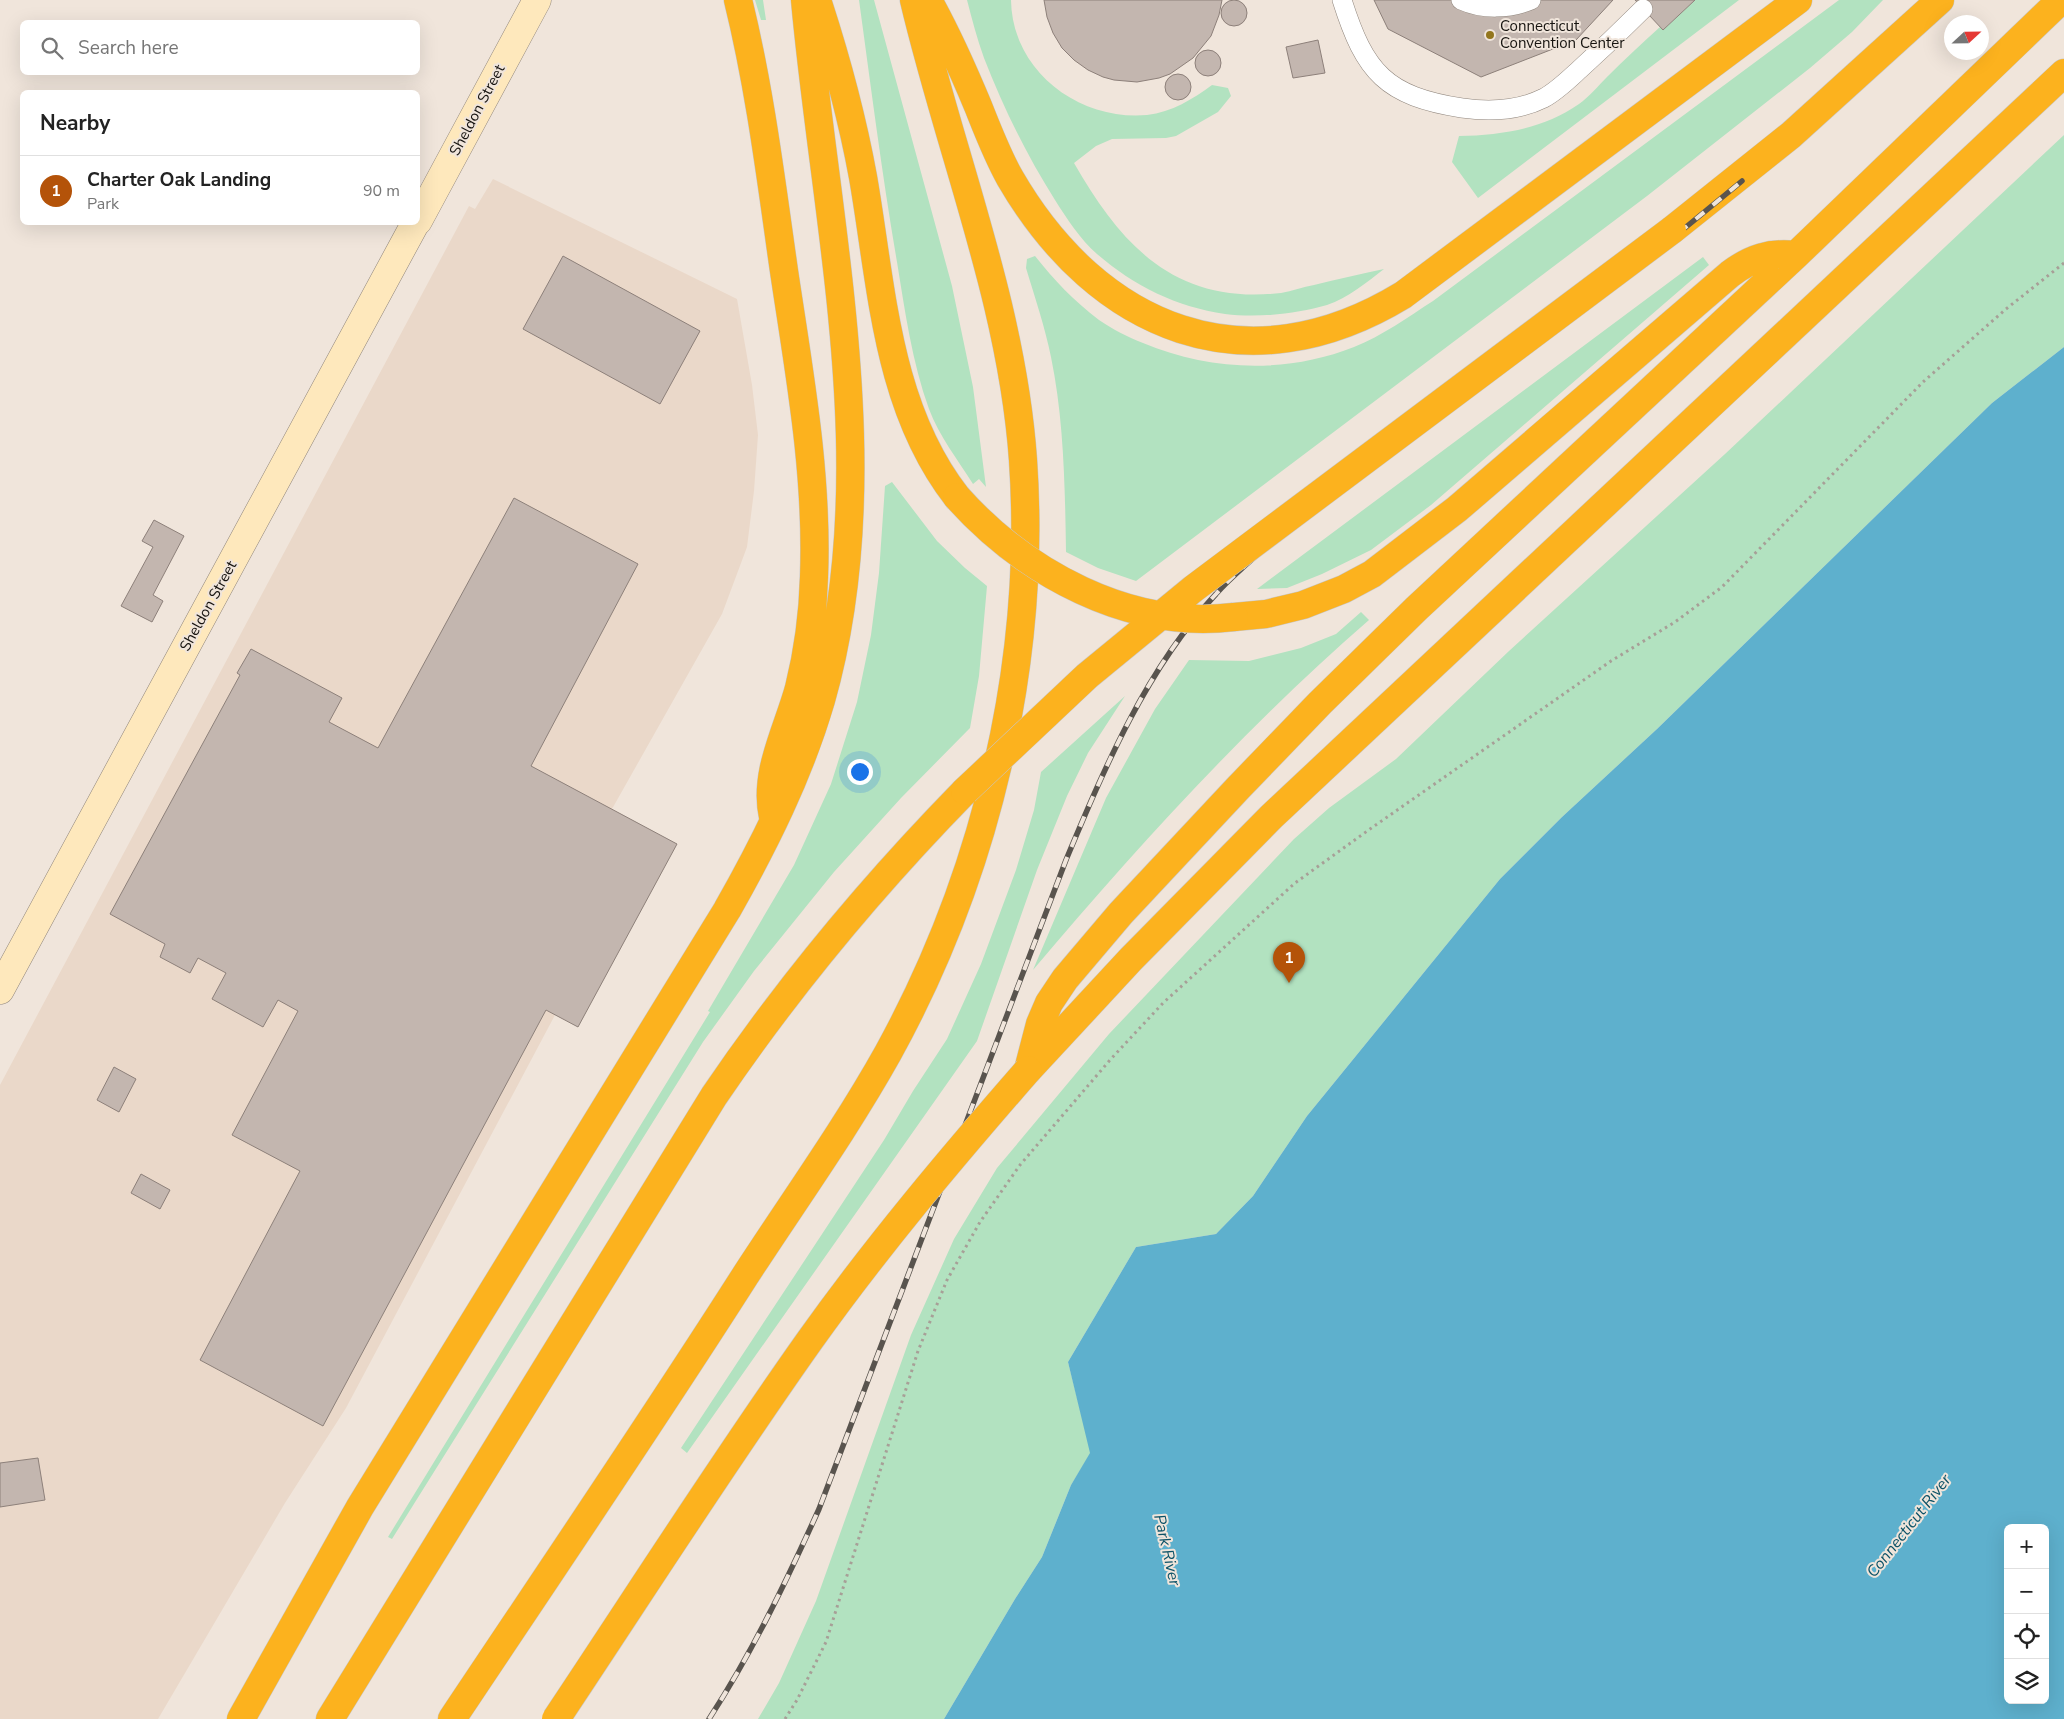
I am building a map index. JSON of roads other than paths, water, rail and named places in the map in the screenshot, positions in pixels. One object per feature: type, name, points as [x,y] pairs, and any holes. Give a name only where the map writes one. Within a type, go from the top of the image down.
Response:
[{"type":"highway","points":[[738,0],[758,97],[807,419],[814,498],[812,613],[799,687],[772,778],[771,798],[774,822]]},
{"type":"highway","points":[[241,1719],[360,1507],[727,910],[774,822],[803,754],[824,689],[843,591],[848,529],[850,454],[844,343],[805,0]]},
{"type":"highway","points":[[818,0],[838,64],[858,158],[884,305],[901,385],[922,442],[957,497],[988,530],[1015,551],[1052,574],[1098,597],[1134,609],[1193,618],[1266,614],[1293,608],[1328,596],[1372,574],[1457,509],[1735,271],[1749,261],[1764,256],[1796,255]]},
{"type":"highway","points":[[452,1719],[633,1447],[872,1080],[900,1030],[943,938],[966,877],[987,809],[1006,724],[1023,588],[1026,533],[1021,435],[1010,364],[988,265],[914,0]]},
{"type":"highway","points":[[928,0],[950,40],[993,144],[1010,177],[1033,214],[1068,257],[1108,292],[1156,320],[1182,330],[1208,336],[1255,341],[1292,338],[1334,328],[1403,295],[1798,0]]},
{"type":"highway","points":[[330,1719],[701,1115],[732,1069],[799,981],[910,849],[965,791],[1028,730],[1087,676],[1156,618],[1235,556],[1672,230],[1791,135],[1940,0]]},
{"type":"highway","points":[[1028,1070],[1040,1024],[1049,1003],[1065,979],[1121,913],[1238,787],[1442,584],[1796,255],[2061,0]]},
{"type":"highway","points":[[556,1719],[811,1339],[918,1200],[1028,1070],[1131,959],[1272,818],[2064,73]]},
{"type":"street","name":"Sheldon Street","points":[[420,216],[537,0]]},
{"type":"street","name":"Sheldon Street","points":[[0,990],[415,225]]},
{"type":"lane","points":[[1342,0],[1353,31],[1366,57],[1389,83],[1408,95],[1421,100],[1448,106],[1489,110],[1521,107],[1545,98],[1568,80],[1644,10]]},
{"type":"lane","points":[[1461,0],[1482,6],[1497,7],[1513,6],[1530,0]]},
{"type":"water","points":[[2064,347],[2064,1719],[944,1719],[1042,1557],[1071,1485],[1090,1453],[1068,1362],[1136,1247],[1216,1234],[1253,1196],[1307,1116],[1500,879],[1562,817],[1657,729],[1992,403]]},
{"type":"railway","points":[[709,1719],[740,1668],[768,1616],[819,1509],[1066,860],[1129,720],[1169,654],[1191,623],[1216,594],[1265,547],[1669,241],[1742,181]]},
{"type":"place","name":"Connecticut Convention Center","points":[[1490,35]]},
{"type":"place","name":"Charter Oak Landing","points":[[1289,983]]},
{"type":"water label","name":"Connecticut River","points":[[1909,1526]]},
{"type":"water label","name":"Park River","points":[[1167,1550]]}]
